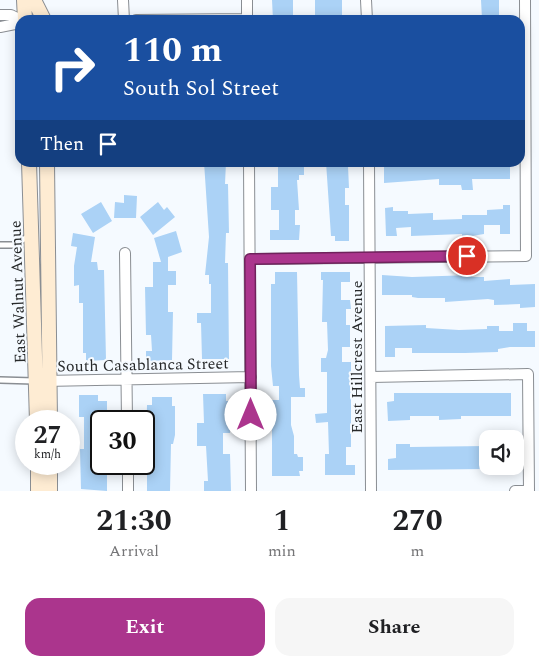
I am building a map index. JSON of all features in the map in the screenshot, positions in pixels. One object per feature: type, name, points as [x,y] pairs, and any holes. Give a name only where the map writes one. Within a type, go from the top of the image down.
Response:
[{"type":"main road","points":[[23,15],[24,0]]},
{"type":"main road","points":[[34,0],[42,15]]},
{"type":"main road","points":[[44,0],[44,15]]},
{"type":"main road","name":"East Walnut Avenue","points":[[29,167],[43,381],[48,410]]},
{"type":"main road","name":"East Walnut Avenue","points":[[39,410],[43,381],[48,231],[47,167]]},
{"type":"main road","points":[[32,233],[48,231]]},
{"type":"main road","points":[[38,475],[38,491]]},
{"type":"main road","points":[[50,475],[50,491]]},
{"type":"street","points":[[123,0],[124,15]]},
{"type":"street","points":[[247,0],[248,15]]},
{"type":"street","points":[[366,0],[366,15]]},
{"type":"street","points":[[525,0],[525,15]]},
{"type":"street","points":[[0,15],[11,15],[15,17]]},
{"type":"street","points":[[0,27],[15,23]]},
{"type":"street","points":[[249,167],[251,491]]},
{"type":"street","name":"East Hillcrest Avenue","points":[[369,167],[371,491]]},
{"type":"street","points":[[250,259],[526,256],[524,167]]},
{"type":"street","points":[[125,253],[127,410]]},
{"type":"street","points":[[371,377],[528,374],[529,491],[515,491]]},
{"type":"street","name":"South Casablanca Street","points":[[43,381],[251,377]]},
{"type":"street","points":[[128,475],[128,491]]},
{"type":"lane","points":[[0,245],[15,245],[32,233]]},
{"type":"lane","points":[[0,380],[43,381]]},
{"type":"building","points":[[272,0],[293,0],[293,15],[273,15]]},
{"type":"building","points":[[315,0],[342,0],[342,15],[315,15]]},
{"type":"building","points":[[481,0],[499,0],[499,15],[482,15]]},
{"type":"building","points":[[204,167],[226,167],[225,184],[228,184],[229,233],[226,233],[225,263],[228,263],[229,359],[202,359],[201,323],[197,323],[197,313],[211,313],[211,284],[209,284],[209,275],[205,275],[209,237]]},
{"type":"building","points":[[278,167],[304,167],[304,175],[299,175],[299,180],[297,180],[299,210],[295,210],[295,225],[300,225],[299,240],[270,240],[270,230],[279,230],[279,210],[271,210],[271,187],[278,187]]},
{"type":"building","points":[[326,167],[348,167],[349,188],[345,188],[345,205],[349,205],[349,241],[335,241],[335,236],[331,236]]},
{"type":"building","points":[[384,167],[510,167],[510,179],[472,179],[473,190],[462,190],[461,185],[439,185],[439,179],[384,183]]},
{"type":"building","points":[[124,195],[137,196],[136,218],[114,218],[115,202],[124,203]]},
{"type":"building","points":[[101,202],[112,221],[93,233],[81,214]]},
{"type":"building","points":[[158,202],[164,210],[167,207],[175,217],[153,235],[140,217]]},
{"type":"building","points":[[503,205],[510,205],[510,234],[500,234],[500,225],[484,225],[484,234],[472,236],[462,236],[462,234],[411,236],[411,227],[396,228],[397,236],[386,236],[385,208],[393,207],[393,211],[408,211],[408,214],[433,213],[433,220],[462,219],[462,215],[487,215],[487,210],[503,209]]},
{"type":"building","points":[[176,231],[182,252],[168,257],[168,271],[176,271],[176,285],[168,285],[168,312],[173,312],[172,360],[146,361],[146,351],[152,351],[151,335],[146,335],[145,287],[153,287],[153,262],[161,262],[154,238]]},
{"type":"building","points":[[73,233],[95,237],[91,262],[97,262],[98,270],[104,270],[106,360],[86,361],[86,353],[83,353],[83,303],[79,303],[79,285],[74,286],[74,266],[77,247],[71,246]]},
{"type":"building","points":[[275,272],[297,272],[299,375],[300,388],[305,388],[305,397],[291,397],[291,425],[294,436],[294,454],[297,454],[298,457],[303,457],[303,471],[299,471],[300,476],[272,476],[272,400],[279,400],[279,386],[273,386],[271,366],[271,284],[275,284]]},
{"type":"building","points":[[321,272],[350,272],[350,282],[341,282],[341,300],[350,300],[351,309],[346,309],[346,325],[350,325],[350,347],[342,347],[342,362],[351,362],[351,447],[346,447],[346,465],[355,465],[355,475],[325,475],[325,454],[329,454],[328,422],[316,423],[315,414],[327,413],[327,372],[321,372],[321,358],[326,358],[328,350],[327,322],[322,322],[323,280],[321,280]]},
{"type":"building","points":[[382,275],[412,277],[472,275],[472,277],[484,277],[484,281],[510,279],[510,285],[535,284],[535,307],[520,308],[520,304],[494,305],[494,300],[488,299],[445,302],[445,298],[382,295]]},
{"type":"building","points":[[513,323],[527,323],[527,331],[535,331],[535,347],[510,347],[498,349],[498,352],[465,353],[412,353],[412,348],[395,348],[395,357],[385,357],[385,326],[426,325],[426,328],[459,330],[487,329],[487,326],[499,326],[499,331],[513,331]]},
{"type":"building","points":[[394,393],[511,393],[511,416],[461,416],[461,419],[439,420],[439,416],[410,416],[410,420],[388,421],[387,402],[394,401]]},
{"type":"building","points":[[203,394],[226,394],[226,401],[230,401],[230,433],[223,433],[223,454],[230,454],[231,491],[204,491],[204,481],[208,481],[206,446],[197,446],[197,423],[204,423]]},
{"type":"building","points":[[79,395],[98,395],[98,401],[107,401],[107,410],[90,410],[90,475],[107,475],[107,491],[81,489],[80,449],[84,449],[84,417],[80,417]]},
{"type":"building","points":[[152,397],[172,397],[172,406],[175,406],[175,435],[173,444],[171,444],[170,491],[147,491],[147,475],[155,475],[155,410],[147,410],[147,405],[152,405]]},
{"type":"building","points":[[396,444],[410,444],[410,447],[479,446],[479,469],[388,470],[388,459],[396,458]]},
{"type":"route","points":[[251,415],[250,259],[467,256]]}]
